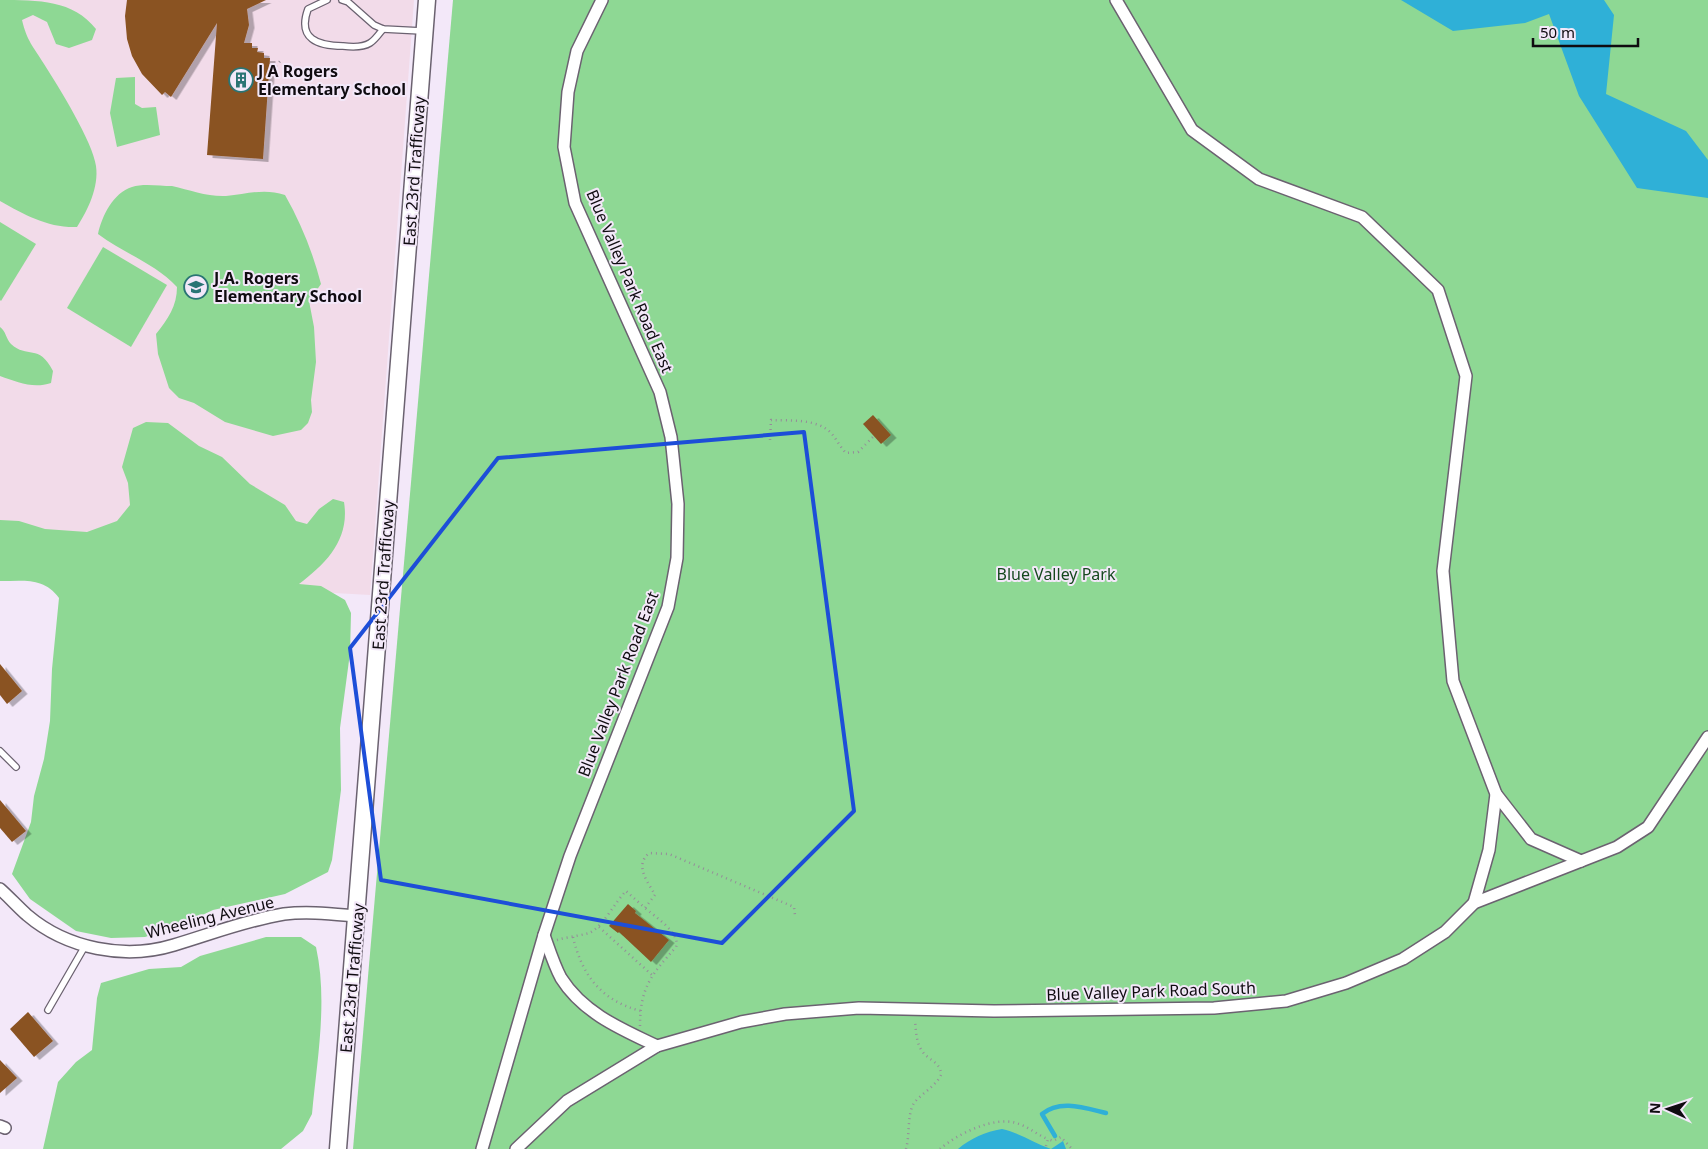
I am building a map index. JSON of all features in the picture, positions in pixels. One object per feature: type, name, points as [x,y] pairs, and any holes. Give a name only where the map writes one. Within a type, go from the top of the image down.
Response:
[{"type":"main road","name":"East 23rd Trafficway","points":[[338,1149],[427,0]]},
{"type":"street","name":"Blue Valley Park Road East","points":[[482,1149],[570,856],[668,606],[677,558],[678,504],[671,437],[660,392],[575,203],[564,147],[568,92],[577,51],[602,0]]},
{"type":"street","points":[[1116,0],[1192,130],[1260,179],[1362,217],[1438,290],[1466,376],[1443,570],[1453,681],[1496,794],[1531,839],[1582,861]]},
{"type":"street","name":"Blue Valley Park Road South","points":[[516,1149],[567,1101],[657,1046],[742,1022],[785,1014],[859,1008],[994,1011],[1214,1008],[1286,1001],[1346,983],[1403,959],[1445,932],[1474,903],[1617,847],[1648,827],[1708,737]]},
{"type":"street","points":[[1474,903],[1489,850],[1496,794]]},
{"type":"street","name":"Wheeling Avenue","points":[[0,889],[28,916],[55,933],[85,946],[104,951],[138,951],[172,946],[217,931],[286,914],[357,916]]},
{"type":"street","points":[[545,939],[560,976],[573,995],[594,1013],[657,1046]]},
{"type":"lane","points":[[327,0],[308,9],[304,20],[306,30],[314,41],[322,46],[356,47],[369,44],[383,29]]},
{"type":"lane","points":[[342,0],[348,2],[374,25],[383,29],[424,31]]},
{"type":"lane","points":[[0,751],[16,767]]},
{"type":"lane","points":[[48,1010],[70,975],[85,946]]},
{"type":"path","points":[[276,66],[280,60]]},
{"type":"path","points":[[770,440],[771,420],[822,426],[832,434],[846,453],[858,452],[874,436]]},
{"type":"path","points":[[644,908],[656,895],[641,870],[642,863],[649,853],[661,852],[772,896],[794,907],[795,915]]},
{"type":"path","points":[[545,939],[573,937],[599,927],[612,907],[626,891],[675,935],[678,942],[676,947],[652,975],[641,1011],[641,1038]]},
{"type":"path","points":[[599,927],[652,975]]},
{"type":"path","points":[[573,937],[585,972],[599,990],[615,1001],[641,1011]]},
{"type":"path","points":[[906,1149],[910,1137],[910,1113],[914,1103],[938,1081],[941,1075],[941,1069],[922,1050],[918,1043],[915,1009]]},
{"type":"path","points":[[940,1149],[964,1132],[999,1122],[1014,1122],[1048,1139],[1053,1140],[1060,1137],[1067,1141],[1072,1149]]},
{"type":"path","points":[[1046,1146],[1048,1139]]},
{"type":"highlighted area","points":[[804,432],[854,811],[722,943],[381,880],[350,648],[498,458]]},
{"type":"shaded area","name":"J.A. Rogers Elementary School","points":[[0,0],[414,0],[370,595],[0,574]]},
{"type":"green space","points":[[0,0],[28,0],[66,7],[87,19],[96,29],[92,40],[69,48],[56,44],[47,22],[33,15],[22,20],[28,38],[58,86],[89,143],[96,166],[94,190],[89,206],[77,227],[46,223],[0,201]]},
{"type":"green space","name":"Blue Valley Park","points":[[453,0],[1708,0],[1708,1149],[353,1149]]},
{"type":"green space","points":[[135,77],[135,104],[142,108],[156,107],[160,135],[117,147],[110,113],[116,78]]},
{"type":"green space","points":[[141,185],[172,186],[219,196],[256,192],[277,193],[285,195],[291,206],[306,238],[321,284],[309,301],[314,327],[316,362],[311,400],[312,412],[308,423],[301,430],[273,436],[225,422],[194,403],[179,398],[169,388],[158,354],[156,334],[171,312],[177,294],[177,287],[149,265],[98,234],[109,206],[125,190]]},
{"type":"green space","points":[[0,222],[36,244],[1,301],[0,300]]},
{"type":"green space","points":[[103,247],[167,285],[131,347],[67,308]]},
{"type":"green space","points":[[0,327],[11,344],[22,351],[38,354],[48,362],[53,371],[51,383],[31,385],[0,376]]},
{"type":"green space","points":[[146,422],[168,423],[199,446],[222,457],[250,484],[285,505],[296,521],[307,524],[319,509],[333,499],[344,502],[345,515],[340,539],[319,568],[299,584],[321,586],[345,600],[351,613],[350,653],[340,728],[341,790],[332,860],[328,872],[285,894],[213,910],[179,926],[145,937],[111,938],[76,931],[30,899],[12,874],[31,822],[34,796],[44,759],[50,721],[52,669],[59,598],[47,586],[40,583],[0,581],[0,520],[19,521],[45,529],[87,532],[117,521],[130,505],[128,483],[122,467],[133,428]]},
{"type":"green space","points":[[266,937],[301,937],[316,947],[321,988],[320,1030],[312,1114],[303,1131],[281,1149],[43,1149],[58,1082],[76,1062],[92,1050],[97,998],[101,983],[149,969],[181,967],[200,956]]},
{"type":"water","points":[[1401,0],[1604,0],[1614,15],[1606,94],[1686,131],[1708,160],[1708,198],[1637,188],[1579,96],[1549,14],[1525,23],[1453,31]]},
{"type":"water","points":[[1002,1129],[1051,1149],[958,1149],[978,1136]]},
{"type":"water","points":[[1063,1141],[1066,1149],[1051,1149]]},
{"type":"building","name":"J A Rogers Elementary School","points":[[127,0],[266,0],[247,9],[249,25],[244,43],[252,43],[252,48],[258,48],[257,52],[264,53],[264,58],[270,58],[263,159],[207,155],[217,23],[171,97],[165,92],[162,95],[142,74],[132,56],[127,39],[125,16]]},
{"type":"building","points":[[873,415],[891,435],[881,444],[863,424]]},
{"type":"building","points":[[0,664],[22,691],[7,704],[0,695]]},
{"type":"building","points":[[0,800],[26,831],[12,842],[0,828]]},
{"type":"building","points":[[628,904],[636,911],[635,913],[669,940],[651,962],[619,932],[609,926]]},
{"type":"building","points":[[28,1012],[53,1041],[34,1057],[10,1029]]},
{"type":"building","points":[[0,1060],[17,1078],[0,1093]]},
{"type":"waterway","points":[[1055,1136],[1042,1114],[1049,1109],[1073,1106],[1106,1113]]},
{"type":"place","name":"J A Rogers Elementary School","points":[[241,80]]},
{"type":"place","name":"J.A. Rogers Elementary School","points":[[196,287]]}]
